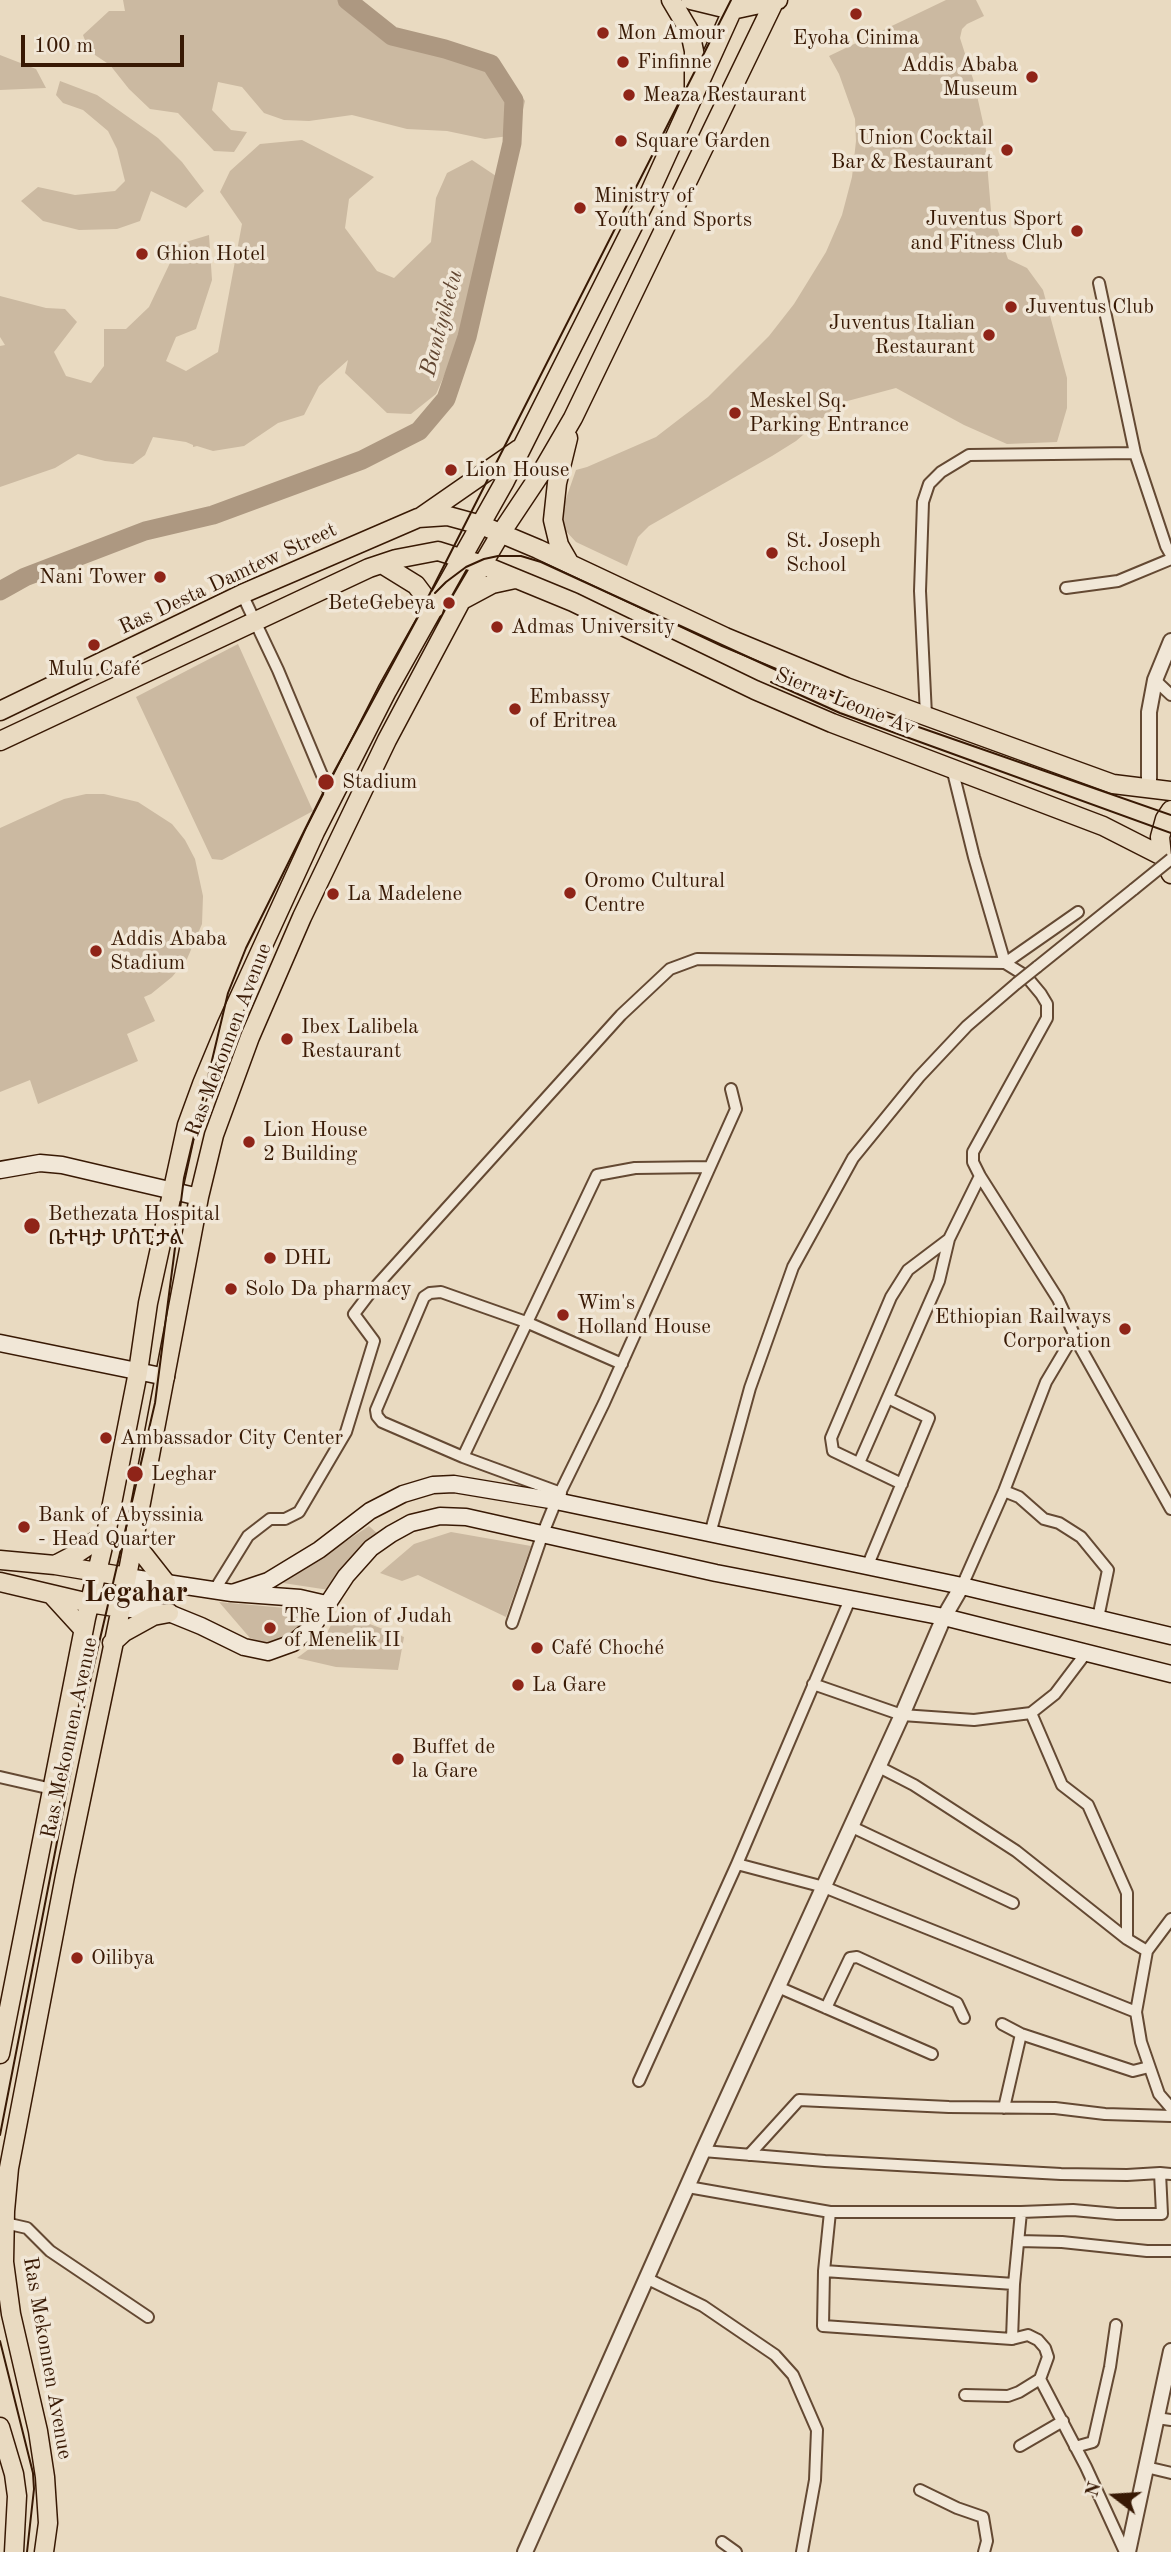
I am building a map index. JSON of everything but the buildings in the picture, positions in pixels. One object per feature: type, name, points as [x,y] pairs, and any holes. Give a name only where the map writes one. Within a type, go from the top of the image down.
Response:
[{"type":"main road","points":[[671,0],[690,32],[694,51],[694,96]]},
{"type":"main road","points":[[691,0],[735,5],[775,1]]},
{"type":"main road","points":[[570,564],[556,534],[553,504],[573,418],[775,1]]},
{"type":"main road","name":"Ras Mekonnen Avenue","points":[[0,2054],[83,1629],[106,1534],[138,1372],[148,1303],[187,1125],[211,1060],[271,925],[332,799],[387,691],[522,447],[650,192],[735,5]]},
{"type":"main road","name":"Ras Mekonnen Avenue","points":[[44,2552],[48,2523],[45,2477],[38,2431],[7,2289],[4,2262],[7,2144],[121,1608],[199,1197],[214,1135],[228,1093],[318,880],[387,740],[461,601],[573,418]]},
{"type":"main road","points":[[418,518],[522,447]]},
{"type":"main road","name":"Ras Desta Damtew Street","points":[[0,711],[242,594],[418,518],[448,516],[501,533],[768,656],[1113,784],[1171,791]]},
{"type":"main road","points":[[0,741],[382,564],[438,551],[461,558]]},
{"type":"main road","name":"Sierra Leone Av","points":[[461,558],[573,602],[755,690],[832,723],[1103,826],[1166,858]]},
{"type":"main road","points":[[382,564],[416,585],[434,609]]},
{"type":"main road","points":[[461,601],[480,589],[517,578]]},
{"type":"main road","points":[[1171,810],[1165,819],[1160,837],[1171,874]]},
{"type":"main road","points":[[0,1170],[40,1163],[62,1165],[199,1197]]},
{"type":"main road","points":[[0,1343],[166,1377]]},
{"type":"main road","points":[[232,1593],[268,1581],[319,1550],[370,1511],[403,1494],[433,1485],[470,1485],[558,1497],[710,1534],[962,1586],[1171,1636]]},
{"type":"main road","points":[[0,1582],[89,1603],[169,1613],[244,1647],[268,1652],[293,1643],[313,1626],[346,1576],[371,1548],[411,1523],[440,1516],[466,1517],[716,1573],[944,1617],[1171,1674]]},
{"type":"main road","points":[[55,1565],[106,1534]]},
{"type":"main road","points":[[133,1541],[166,1583]]},
{"type":"main road","points":[[0,1560],[55,1565],[214,1591],[300,1598],[326,1604]]},
{"type":"main road","points":[[51,1594],[83,1629]]},
{"type":"main road","points":[[112,1643],[124,1632],[153,1616],[169,1613]]},
{"type":"main road","points":[[0,2427],[14,2474],[17,2496],[14,2552]]},
{"type":"main road","points":[[6,2552],[10,2504],[7,2451]]},
{"type":"main road","name":"Ras Mekonnen Avenue","points":[[36,2552],[45,2477]]},
{"type":"street","points":[[1066,588],[1118,581],[1171,557],[1135,453],[1099,282]]},
{"type":"street","points":[[926,715],[920,591],[923,502],[929,484],[941,472],[969,455],[1135,453]]},
{"type":"street","points":[[242,594],[332,799]]},
{"type":"street","points":[[1149,789],[1150,712],[1155,680],[1171,641]]},
{"type":"street","points":[[1155,680],[1171,695]]},
{"type":"street","points":[[952,768],[974,857],[1005,963]]},
{"type":"street","points":[[710,1534],[750,1388],[793,1267],[853,1158],[919,1077],[957,1036],[1134,889],[1166,858]]},
{"type":"street","points":[[1005,963],[1078,912]]},
{"type":"street","points":[[214,1591],[248,1536],[270,1519],[285,1519],[299,1512],[346,1432],[374,1341],[354,1314],[502,1144],[621,1015],[659,978],[670,970],[697,959],[1005,963],[1026,976],[1047,1004],[1047,1018],[973,1152],[973,1162],[1058,1299],[1074,1335],[1171,1509]]},
{"type":"street","points":[[512,1623],[542,1533],[622,1364],[736,1109],[730,1089]]},
{"type":"street","points":[[463,1457],[597,1175],[635,1168],[709,1167]]},
{"type":"street","points":[[859,1463],[939,1281],[949,1239],[980,1176]]},
{"type":"street","points":[[902,1484],[833,1451],[831,1437],[891,1297],[908,1270],[949,1239]]},
{"type":"street","points":[[558,1497],[382,1422],[377,1416],[376,1410],[424,1297],[430,1293],[441,1292],[526,1322],[622,1364]]},
{"type":"street","points":[[525,2552],[944,1617],[962,1586],[1004,1491],[1046,1382],[1074,1335]]},
{"type":"street","points":[[867,1567],[929,1418],[888,1398]]},
{"type":"street","points":[[1004,1491],[1019,1497],[1044,1519],[1059,1523],[1081,1537],[1108,1570],[1098,1618]]},
{"type":"street","points":[[639,2081],[737,1864],[851,1597]]},
{"type":"street","points":[[813,1684],[902,1715],[974,1720],[1031,1713],[1055,1694],[1086,1653]]},
{"type":"street","points":[[1031,1713],[1062,1785],[1088,1805],[1127,1893],[1127,1939]]},
{"type":"street","points":[[879,1767],[914,1785],[1016,1851],[1127,1939],[1147,1951]]},
{"type":"street","points":[[0,1777],[52,1789]]},
{"type":"street","points":[[852,1827],[1013,1903]]},
{"type":"street","points":[[737,1864],[824,1887],[1136,2012]]},
{"type":"street","points":[[1171,1919],[1147,1951],[1136,2012],[1141,2042],[1158,2094],[1171,2108]]},
{"type":"street","points":[[827,2008],[850,1958],[857,1957],[957,2003],[964,2018]]},
{"type":"street","points":[[778,1987],[932,2054]]},
{"type":"street","points":[[1002,2024],[1021,2034],[1133,2071],[1149,2067]]},
{"type":"street","points":[[1004,2108],[1021,2034]]},
{"type":"street","points":[[749,2155],[799,2100],[1055,2108],[1105,2115],[1171,2116]]},
{"type":"street","points":[[688,2188],[830,2212],[1073,2210],[1161,2214],[1166,2174],[1061,2174],[703,2151]]},
{"type":"street","points":[[1013,2339],[1014,2284],[1021,2211]]},
{"type":"street","points":[[830,2212],[824,2271],[823,2326],[1013,2339],[1027,2335],[1038,2340],[1045,2348],[1048,2357],[1040,2378],[1019,2392],[1008,2396],[965,2395]]},
{"type":"street","points":[[5,2223],[27,2228],[50,2251],[148,2317]]},
{"type":"street","points":[[1018,2241],[1171,2251]]},
{"type":"street","points":[[824,2271],[1014,2284]]},
{"type":"street","points":[[648,2279],[703,2306],[775,2355],[793,2375],[817,2430],[815,2480],[802,2552]]},
{"type":"street","points":[[1075,2447],[1093,2442],[1110,2367],[1116,2325]]},
{"type":"street","points":[[1126,2552],[1146,2467],[1164,2419],[1171,2351]]},
{"type":"street","points":[[1040,2378],[1126,2552]]},
{"type":"street","points":[[1020,2446],[1063,2421]]},
{"type":"street","points":[[1146,2467],[1171,2473]]},
{"type":"street","points":[[920,2490],[983,2517],[987,2541],[984,2552]]},
{"type":"street","points":[[722,2542],[736,2552]]},
{"type":"shaded area","points":[[123,0],[344,0],[377,22],[453,49],[512,81],[525,101],[517,135],[485,139],[447,131],[407,129],[352,115],[309,121],[284,120],[264,113],[242,87],[218,82],[212,110],[231,130],[247,132],[234,152],[214,151],[178,113],[150,109],[110,65],[89,51],[83,35],[109,11],[125,11]]},
{"type":"shaded area","points":[[946,0],[976,0],[984,16],[967,24],[962,29],[960,38],[984,127],[991,211],[1008,259],[1027,268],[1043,290],[1067,378],[1067,408],[1057,442],[1007,444],[964,425],[896,388],[840,403],[796,441],[649,526],[638,537],[627,566],[576,542],[564,529],[562,510],[576,470],[656,437],[708,397],[769,336],[794,304],[826,252],[842,215],[852,177],[856,141],[855,119],[839,74],[829,56]]},
{"type":"shaded area","points":[[0,55],[36,69],[46,88],[0,90]]},
{"type":"shaded area","points":[[60,81],[97,95],[158,138],[182,162],[204,191],[186,208],[151,191],[140,221],[117,229],[79,230],[43,221],[21,201],[38,187],[75,195],[115,191],[125,181],[117,149],[108,131],[83,110],[63,103],[56,95]]},
{"type":"shaded area","points":[[302,140],[374,177],[349,199],[345,228],[377,271],[394,278],[431,242],[436,198],[447,173],[472,160],[499,178],[492,211],[487,261],[455,351],[436,394],[411,414],[387,413],[345,373],[348,360],[319,386],[304,415],[278,423],[244,446],[213,451],[193,447],[186,442],[153,437],[145,455],[133,464],[78,454],[55,468],[0,487],[0,346],[5,345],[0,337],[0,296],[46,308],[65,309],[77,322],[54,352],[66,376],[91,383],[104,366],[104,329],[126,329],[149,307],[179,244],[209,235],[212,280],[196,329],[176,337],[166,361],[186,371],[218,352],[242,224],[220,192],[230,171],[260,144]]},
{"type":"shaded area","points":[[238,644],[313,811],[222,860],[212,859],[136,697]]},
{"type":"shaded area","name":"Addis Ababa Stadium","points":[[86,794],[104,794],[138,802],[172,824],[195,859],[203,896],[202,924],[187,959],[172,977],[144,997],[155,1021],[127,1034],[138,1061],[38,1104],[30,1080],[0,1092],[0,828],[64,799]]},
{"type":"shaded area","points":[[369,1526],[378,1534],[329,1590],[283,1583]]},
{"type":"shaded area","points":[[451,1532],[531,1546],[506,1617],[418,1575],[402,1581],[380,1573],[414,1544]]},
{"type":"shaded area","points":[[219,1602],[307,1610],[316,1614],[292,1636],[269,1644],[250,1638]]},
{"type":"shaded area","points":[[346,1615],[404,1637],[398,1670],[336,1667],[297,1658],[325,1637],[335,1617]]},
{"type":"waterway","name":"Bantyiketu","points":[[0,591],[25,577],[145,531],[213,515],[362,460],[419,431],[446,399],[467,337],[512,143],[514,100],[491,64],[392,36],[347,0]]},
{"type":"tram line","points":[[0,2135],[79,1729],[155,1403],[184,1178],[228,993],[246,948],[328,783],[419,615],[731,0]]},
{"type":"tram line","points":[[435,593],[466,567],[484,559],[521,556],[541,562],[844,701],[1171,815]]},
{"type":"tram line","points":[[771,682],[840,713],[1171,833]]},
{"type":"tram line","points":[[0,2341],[33,2473],[34,2489],[27,2552]]},
{"type":"place","name":"Eyoha Cinima","points":[[856,14]]},
{"type":"place","name":"Mon Amour","points":[[603,33]]},
{"type":"place","name":"Finfinne","points":[[623,62]]},
{"type":"place","name":"Addis Ababa Museum","points":[[1032,77]]},
{"type":"place","name":"Meaza Restaurant","points":[[629,95]]},
{"type":"place","name":"Square Garden","points":[[621,141]]},
{"type":"place","name":"Union Cocktail Bar & Restaurant","points":[[1007,150]]},
{"type":"place","name":"Ministry of Youth and Sports","points":[[580,208]]},
{"type":"place","name":"Juventus Sport and Fitness Club","points":[[1077,231]]},
{"type":"place","name":"Ghion Hotel","points":[[142,254]]},
{"type":"place","name":"Juventus Club","points":[[1011,307]]},
{"type":"place","name":"Juventus Italian Restaurant","points":[[989,335]]},
{"type":"place","name":"Meskel Sq. Parking Entrance","points":[[735,413]]},
{"type":"place","name":"Lion House","points":[[451,470]]},
{"type":"place","name":"St. Joseph School","points":[[772,553]]},
{"type":"place","name":"Nani Tower","points":[[160,577]]},
{"type":"place","name":"BeteGebeya","points":[[449,603]]},
{"type":"place","name":"Admas University","points":[[497,627]]},
{"type":"place","name":"Mulu Café","points":[[94,645]]},
{"type":"place","name":"Embassy of Eritrea","points":[[515,709]]},
{"type":"place","name":"Stadium","points":[[326,782]]},
{"type":"place","name":"Oromo Cultural Centre","points":[[570,893]]},
{"type":"place","name":"La Madelene","points":[[333,894]]},
{"type":"place","name":"Addis Ababa Stadium","points":[[96,951]]},
{"type":"place","name":"Ibex Lalibela Restaurant","points":[[287,1039]]},
{"type":"place","name":"Lion House 2 Building","points":[[249,1142]]},
{"type":"place","name":"Bethezata Hospital ቤተዛታ ሆስፒታል","points":[[32,1226]]},
{"type":"place","name":"DHL","points":[[270,1258]]},
{"type":"place","name":"Solo Da pharmacy","points":[[231,1289]]},
{"type":"place","name":"Wim's Holland House","points":[[563,1315]]},
{"type":"place","name":"Ethiopian Railways Corporation","points":[[1125,1329]]},
{"type":"place","name":"Ambassador City Center","points":[[106,1438]]},
{"type":"place","name":"Leghar","points":[[135,1474]]},
{"type":"place","name":"Bank of Abyssinia - Head Quarter","points":[[24,1527]]},
{"type":"place","name":"The Lion of Judah of Menelik II","points":[[270,1628]]},
{"type":"place","name":"Café Choché","points":[[537,1648]]},
{"type":"place","name":"La Gare","points":[[518,1685]]},
{"type":"place","name":"Buffet de la Gare","points":[[398,1759]]},
{"type":"place","name":"Oilibya","points":[[77,1958]]},
{"type":"district","name":"Legahar","points":[[136,1594]]}]
